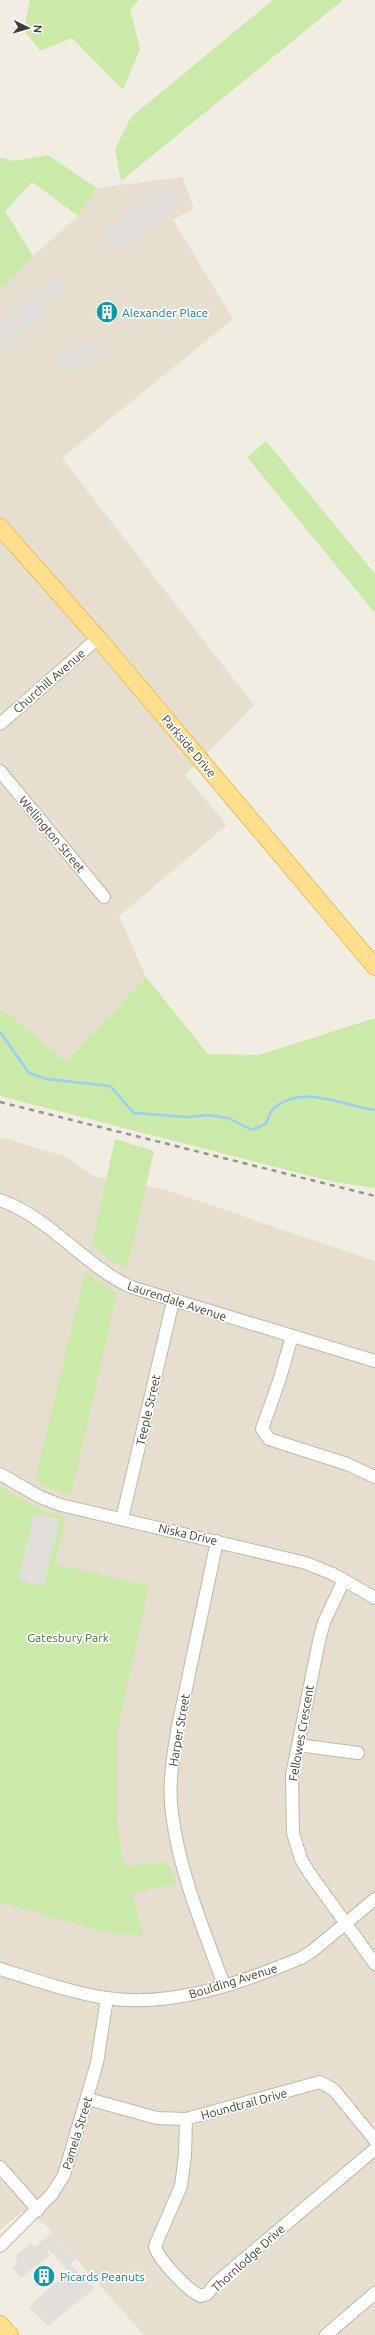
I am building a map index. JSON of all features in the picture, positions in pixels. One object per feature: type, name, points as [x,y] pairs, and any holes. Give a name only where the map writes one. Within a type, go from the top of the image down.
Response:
[{"type":"main road","name":"Parkside Drive","points":[[0,527],[98,638],[375,967]]},
{"type":"main road","points":[[0,2324],[10,2335]]},
{"type":"street","name":"Churchill Avenue","points":[[0,724],[98,638]]},
{"type":"street","name":"Wellington Street","points":[[0,771],[104,897]]},
{"type":"street","name":"Laurendale Avenue","points":[[0,1200],[17,1207],[44,1224],[110,1277],[137,1289],[375,1361]]},
{"type":"street","name":"Teeple Street","points":[[122,1519],[173,1301]]},
{"type":"street","points":[[292,1336],[279,1381],[262,1429],[269,1439],[347,1464],[375,1477]]},
{"type":"street","name":"Niska Drive","points":[[0,1474],[50,1501],[306,1563],[344,1580],[375,1598]]},
{"type":"street","name":"Harper Street","points":[[217,1541],[177,1731],[172,1761],[171,1812],[184,1870],[224,1985]]},
{"type":"street","name":"Fellowes Crescent","points":[[344,1580],[321,1632],[291,1787],[291,1822],[296,1845],[308,1871],[375,1964]]},
{"type":"street","points":[[298,1745],[358,1753]]},
{"type":"street","name":"Boulding Avenue","points":[[0,1970],[107,1998],[140,2000],[174,1997],[224,1985],[301,1958],[375,1899]]},
{"type":"street","name":"Pamela Street","points":[[0,2246],[38,2210],[52,2194],[64,2175],[88,2099],[97,2063],[107,1998]]},
{"type":"street","name":"Houndtrail Drive","points":[[88,2099],[157,2118],[186,2119],[320,2082],[334,2090],[375,2140]]},
{"type":"street","name":"Thornlodge Drive","points":[[186,2119],[185,2155],[181,2186],[155,2246],[159,2255],[189,2288],[201,2296],[207,2294],[217,2282],[375,2149]]},
{"type":"street","points":[[0,2167],[38,2210]]},
{"type":"street","points":[[326,2335],[375,2293]]},
{"type":"shaded area","points":[[182,177],[194,208],[173,220],[233,319],[62,458],[254,705],[185,775],[227,825],[119,916],[146,977],[66,1062],[9,1014],[0,1010],[0,290],[33,256],[78,216],[97,188]]},
{"type":"shaded area","points":[[163,184],[168,191],[171,188],[177,195],[174,198],[178,204],[122,250],[117,243],[111,247],[101,234]]},
{"type":"shaded area","points":[[53,276],[63,288],[44,304],[50,311],[27,331],[21,324],[17,328],[22,335],[0,354],[0,322],[6,317],[12,323],[15,319],[10,313]]},
{"type":"shaded area","points":[[92,341],[103,352],[83,367],[74,370],[65,369],[53,364],[63,350],[70,354],[76,352]]},
{"type":"shaded area","points":[[0,1137],[64,1156],[93,1176],[166,1190],[375,1261],[375,2335],[144,2335],[45,2224],[23,2211],[0,2230]]},
{"type":"shaded area","points":[[34,1513],[60,1519],[44,1586],[18,1580]]},
{"type":"shaded area","points":[[52,2232],[76,2259],[70,2264],[95,2288],[48,2326],[29,2307],[68,2271],[49,2250],[47,2252],[50,2255],[21,2278],[13,2267],[18,2262],[15,2256],[31,2243],[35,2247]]},
{"type":"green space","points":[[30,0],[139,0],[130,9],[140,49],[123,90],[72,38],[40,51],[24,30]]},
{"type":"green space","points":[[273,0],[343,0],[121,181],[115,149],[131,117]]},
{"type":"green space","points":[[48,155],[97,188],[78,216],[32,182],[5,211],[33,256],[0,290],[0,157],[14,161]]},
{"type":"green space","points":[[266,441],[375,574],[375,613],[247,457]]},
{"type":"green space","points":[[146,977],[208,1054],[259,1055],[375,1018],[375,1188],[334,1182],[0,1096],[0,1010],[9,1014],[66,1062]]},
{"type":"green space","points":[[115,1139],[154,1151],[127,1268],[109,1260],[92,1244]]},
{"type":"green space","points":[[85,1273],[117,1293],[71,1495],[50,1489],[35,1480]]},
{"type":"green space","name":"Gatesbury Park","points":[[0,1487],[42,1510],[66,1517],[55,1564],[149,1586],[118,1728],[117,1825],[124,1866],[167,1862],[177,1884],[132,1893],[143,1936],[103,1932],[0,1902]]},
{"type":"waterway","points":[[0,1032],[29,1073],[47,1079],[110,1086],[134,1113],[187,1117],[209,1115],[228,1118],[252,1130],[266,1123],[273,1109],[284,1101],[297,1098],[323,1098],[375,1110]]},
{"type":"railway","points":[[0,1102],[375,1196]]},
{"type":"place","name":"Alexander Place","points":[[107,312]]},
{"type":"place","name":"Picards Peanuts","points":[[44,2276]]}]
